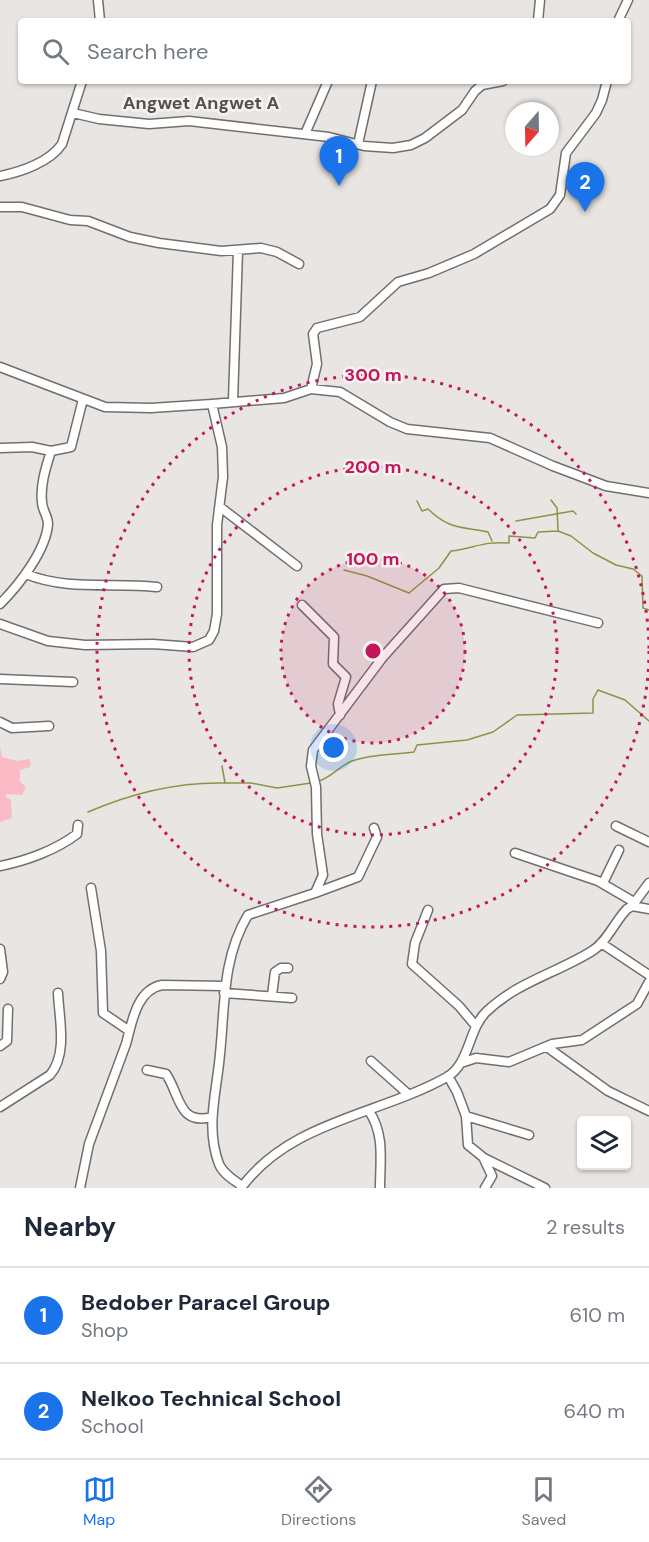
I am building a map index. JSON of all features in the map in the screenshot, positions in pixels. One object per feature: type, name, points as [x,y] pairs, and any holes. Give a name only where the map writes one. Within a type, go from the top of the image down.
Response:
[{"type":"street","points":[[98,0],[100,18]]},
{"type":"street","points":[[538,18],[540,0]]},
{"type":"street","points":[[619,18],[628,0]]},
{"type":"street","points":[[0,176],[12,174],[57,152],[73,113],[81,84]]},
{"type":"street","points":[[305,134],[327,84]]},
{"type":"street","points":[[358,144],[371,84]]},
{"type":"street","points":[[73,113],[120,122],[150,124],[189,121],[305,134],[393,148],[411,145],[440,128],[462,110],[475,91],[487,84]]},
{"type":"street","points":[[311,389],[316,364],[313,334],[317,328],[360,317],[398,282],[448,267],[550,210],[560,195],[566,153],[596,113],[603,100],[606,84]]},
{"type":"street","points":[[0,207],[22,207],[70,220],[88,221],[130,237],[159,243],[238,251],[261,248],[277,252],[299,264]]},
{"type":"street","points":[[233,401],[238,251]]},
{"type":"street","points":[[0,366],[105,407],[151,408],[284,398],[311,389],[340,392],[352,397],[390,422],[407,429],[485,436],[606,486],[649,493]]},
{"type":"street","points":[[0,448],[32,447],[51,451],[71,447],[83,399]]},
{"type":"street","points":[[0,624],[48,641],[85,645],[200,646],[210,639],[215,625],[222,447],[212,404]]},
{"type":"street","points":[[0,604],[26,574],[48,525],[42,501],[42,489],[51,451]]},
{"type":"street","points":[[220,507],[297,566]]},
{"type":"street","points":[[26,574],[78,585],[110,584],[157,587]]},
{"type":"street","points":[[315,893],[323,875],[317,834],[316,787],[311,766],[312,754],[383,657],[444,589],[459,588],[597,623]]},
{"type":"street","points":[[302,605],[334,637],[333,664],[346,677],[339,699],[340,715]]},
{"type":"street","points":[[0,679],[73,682]]},
{"type":"street","points":[[0,722],[12,728],[49,726]]},
{"type":"street","points":[[0,866],[36,855],[68,840],[77,834],[78,825]]},
{"type":"street","points":[[616,826],[649,842]]},
{"type":"street","points":[[374,828],[377,837],[357,877],[248,915],[231,956],[224,989],[220,1057],[212,1117],[219,1164],[227,1175],[242,1187],[262,1165],[298,1139],[448,1076],[461,1062],[475,1024],[507,995],[540,975],[591,951],[601,943],[620,916],[633,904],[649,883]]},
{"type":"street","points":[[603,883],[619,850]]},
{"type":"street","points":[[515,853],[603,883],[633,904],[649,909]]},
{"type":"street","points":[[91,888],[101,951],[103,1013],[128,1030]]},
{"type":"street","points":[[428,910],[415,943],[412,964],[459,1006],[475,1024]]},
{"type":"street","points":[[601,943],[649,975]]},
{"type":"street","points":[[0,949],[3,972],[0,979]]},
{"type":"street","points":[[272,995],[275,972],[281,968],[288,968]]},
{"type":"street","points":[[461,1062],[476,1058],[509,1062],[547,1047],[582,1040],[637,1004],[649,982]]},
{"type":"street","points":[[80,1188],[86,1155],[126,1044],[128,1030],[139,1004],[155,987],[224,989],[292,998]]},
{"type":"street","points":[[0,1107],[50,1075],[55,1068],[61,1041],[58,993]]},
{"type":"street","points":[[0,1046],[7,1041],[8,1009]]},
{"type":"street","points":[[547,1047],[619,1098],[649,1111]]},
{"type":"street","points":[[371,1061],[408,1094]]},
{"type":"street","points":[[147,1070],[166,1074],[186,1113],[200,1119],[212,1117]]},
{"type":"street","points":[[448,1076],[466,1116],[468,1145],[484,1158],[545,1188]]},
{"type":"street","points":[[369,1111],[375,1120],[381,1141],[380,1188]]},
{"type":"street","points":[[466,1116],[529,1135]]},
{"type":"street","points":[[484,1158],[492,1176],[485,1188]]},
{"type":"shaded area","points":[[0,747],[2,757],[17,761],[29,759],[31,763],[30,767],[20,770],[20,782],[26,787],[22,795],[6,794],[6,797],[11,800],[12,818],[0,822]]},
{"type":"waterway","points":[[551,500],[557,508],[558,530]]},
{"type":"waterway","points":[[417,501],[422,511],[428,509],[450,524],[488,532],[492,541]]},
{"type":"waterway","points":[[516,521],[573,511],[576,514]]},
{"type":"waterway","points":[[344,570],[367,576],[409,593],[439,568],[451,551],[486,544],[509,543],[509,536],[535,538],[538,532],[558,531],[571,536],[593,553],[616,565],[633,569],[642,576],[643,608],[649,610]]},
{"type":"waterway","points":[[319,781],[352,761],[414,752],[417,745],[467,740],[493,732],[517,715],[593,713],[593,699],[598,690],[625,700],[649,721]]},
{"type":"waterway","points":[[222,766],[225,783],[251,783],[277,788],[311,783]]},
{"type":"waterway","points":[[88,812],[121,799],[155,790],[189,784],[224,783]]},
{"type":"place","name":"Bedober Paracel Group","points":[[339,186]]},
{"type":"place","name":"Nelkoo Technical School","points":[[585,212]]},
{"type":"district","name":"Angwet Angwet A","points":[[201,103]]}]
